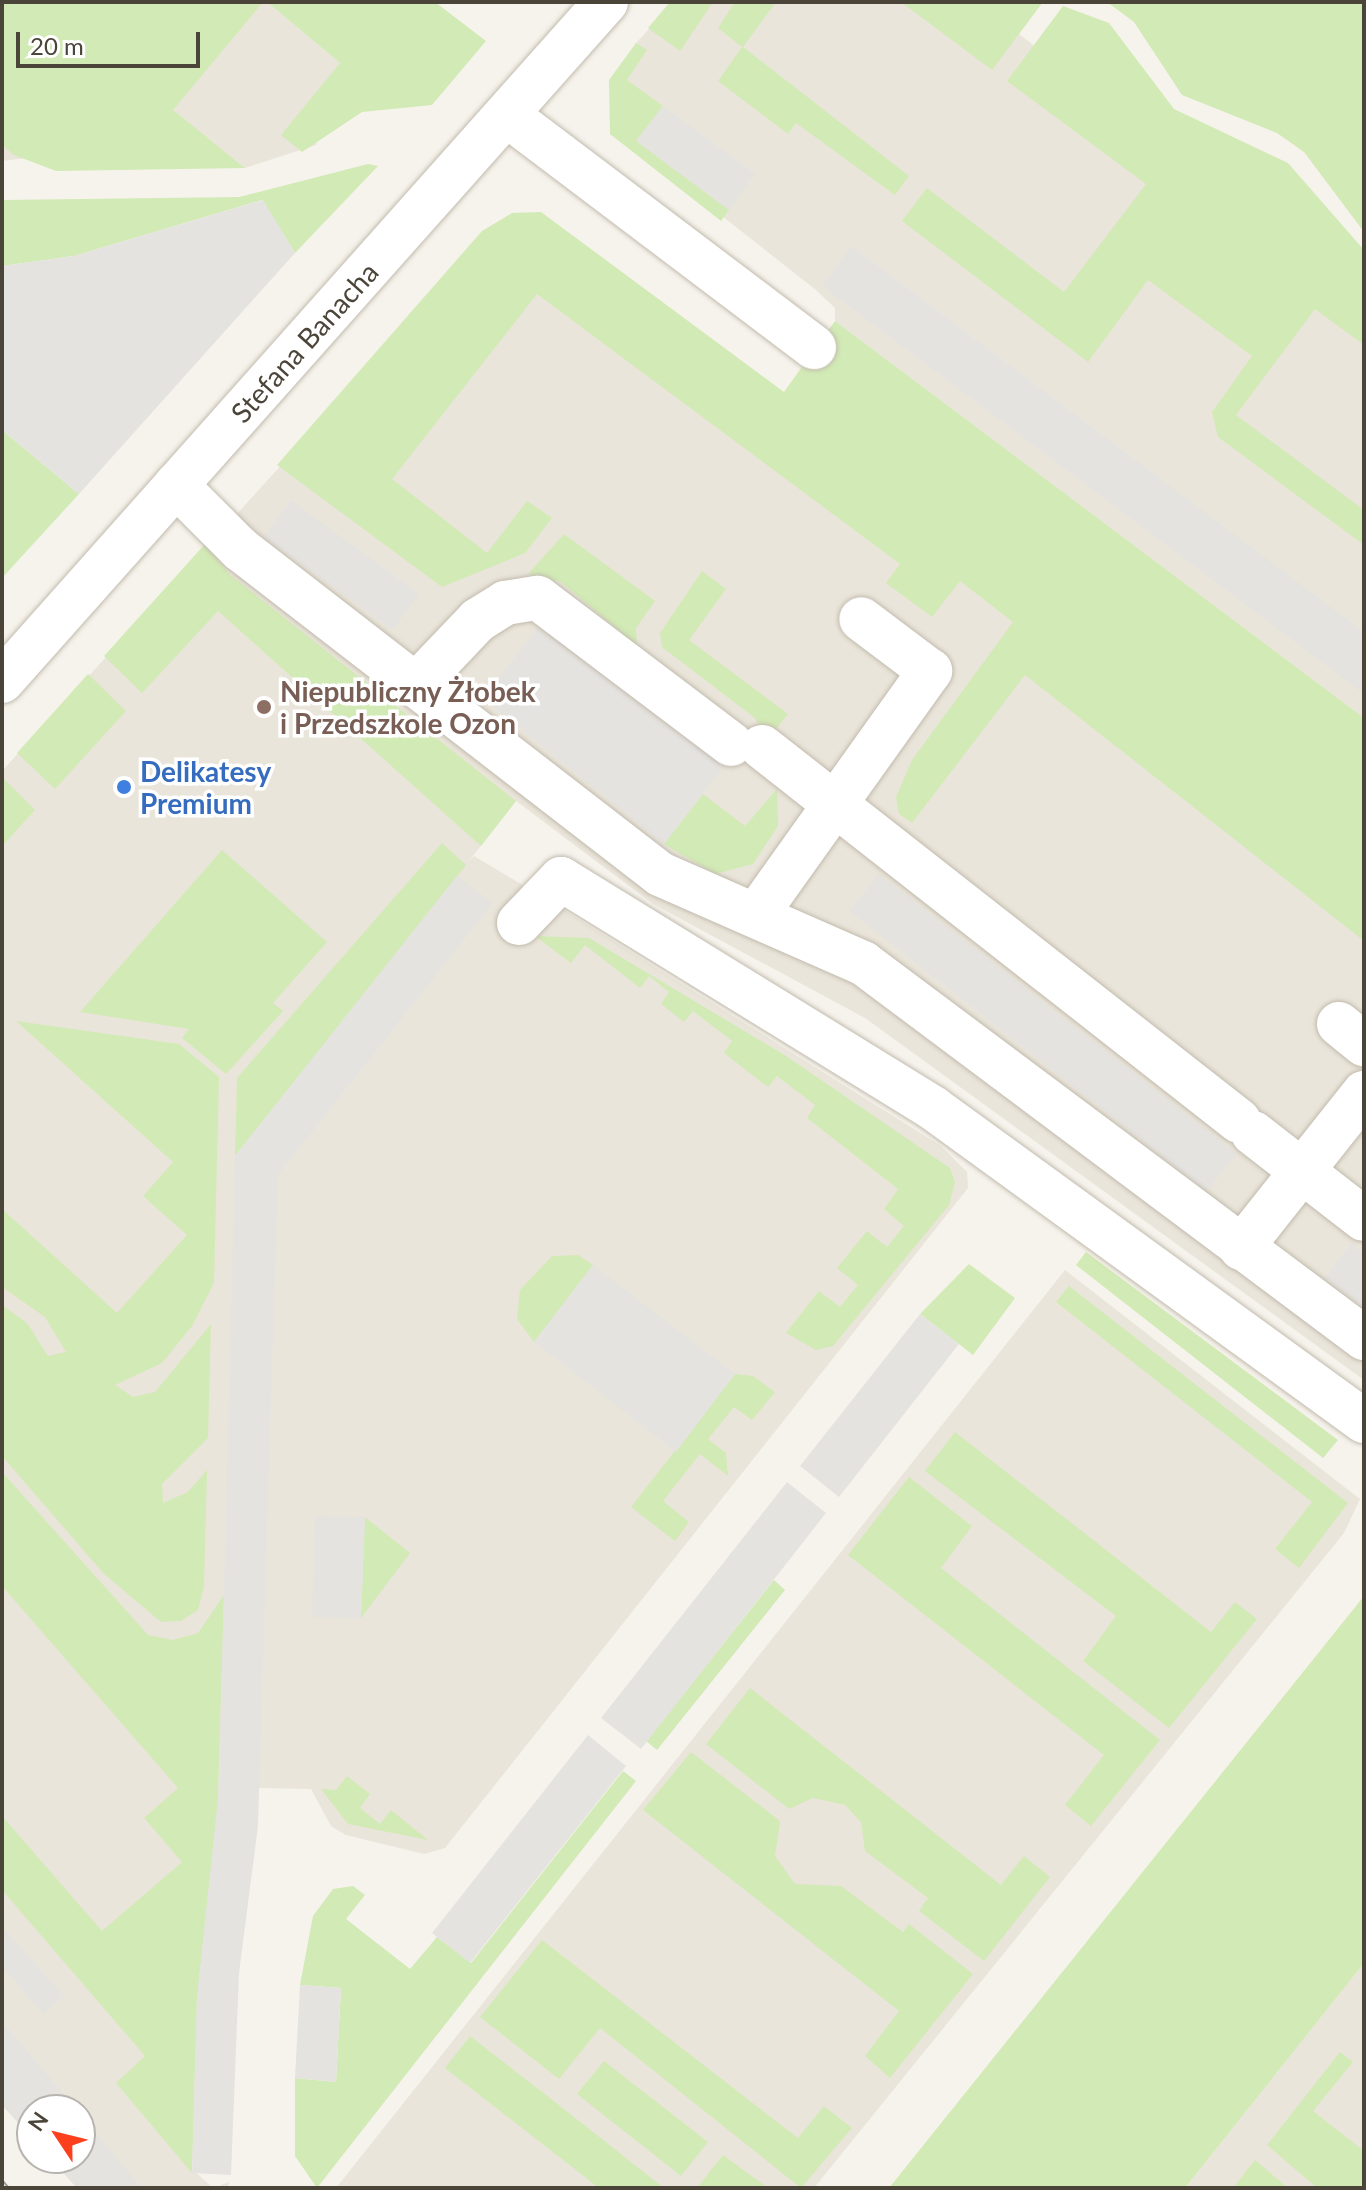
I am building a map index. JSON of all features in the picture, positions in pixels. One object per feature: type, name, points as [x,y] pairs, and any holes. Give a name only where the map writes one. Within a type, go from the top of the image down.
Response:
[{"type":"street","name":"Stefana Banacha","points":[[2,681],[606,2]]},
{"type":"street","points":[[507,115],[814,347]]},
{"type":"street","points":[[176,485],[240,549],[660,874],[863,963],[1364,1338]]},
{"type":"street","points":[[416,685],[478,620],[505,603],[538,598],[747,746],[835,802],[1364,1219]]},
{"type":"street","points":[[756,915],[930,671],[861,619]]},
{"type":"street","points":[[519,923],[561,879],[933,1108],[1364,1421]]},
{"type":"street","points":[[1241,1248],[1364,1093]]},
{"type":"shaded area","points":[[2,2],[267,2],[340,63],[316,145],[245,168],[205,136],[2,161]]},
{"type":"shaded area","points":[[674,2],[976,2],[1364,292],[1364,718],[835,321],[835,308],[816,290],[624,139],[615,84],[636,43]]},
{"type":"shaded area","points":[[663,106],[755,174],[729,210],[636,141]]},
{"type":"shaded area","points":[[263,200],[295,253],[79,494],[2,430],[2,266],[74,256]]},
{"type":"shaded area","points":[[498,228],[1364,829],[1364,1380],[865,1018],[653,904],[516,801],[468,862],[474,856],[543,897],[941,1146],[967,1172],[968,1188],[445,1848],[424,1854],[346,1835],[331,1826],[311,1789],[258,1788],[191,2168],[213,2188],[77,2188],[64,2174],[96,2174],[96,2094],[16,2094],[16,2120],[2,2105],[2,771]]},
{"type":"shaded area","points":[[851,246],[1364,632],[1364,694],[822,286]]},
{"type":"shaded area","points":[[291,500],[419,594],[393,630],[264,537]]},
{"type":"shaded area","points":[[541,624],[724,766],[664,844],[482,698]]},
{"type":"shaded area","points":[[879,874],[1237,1154],[1207,1191],[849,911]]},
{"type":"shaded area","points":[[457,876],[493,903],[278,1175],[258,1826],[239,1973],[231,2175],[192,2173],[197,1997],[219,1789],[235,1156]]},
{"type":"shaded area","points":[[1351,1243],[1364,1253],[1364,1308],[1325,1278]]},
{"type":"shaded area","points":[[593,1265],[735,1374],[676,1452],[534,1342]]},
{"type":"shaded area","points":[[1065,1270],[1360,1499],[1344,1533],[814,2188],[336,2188]]},
{"type":"shaded area","points":[[920,1314],[959,1344],[839,1497],[800,1466]]},
{"type":"shaded area","points":[[787,1482],[826,1513],[641,1749],[601,1718]]},
{"type":"shaded area","points":[[315,1516],[365,1517],[361,1618],[312,1617]]},
{"type":"shaded area","points":[[588,1735],[626,1766],[470,1963],[432,1933]]},
{"type":"shaded area","points":[[2,1926],[64,1996],[43,2014],[2,1967]]},
{"type":"shaded area","points":[[1364,1963],[1364,2188],[1185,2188]]},
{"type":"shaded area","points":[[300,1985],[341,1988],[336,2082],[295,2078]]},
{"type":"shaded area","points":[[2,2021],[64,2094],[16,2094],[16,2120],[2,2105]]},
{"type":"shaded area","points":[[96,2133],[142,2188],[77,2188],[64,2174],[96,2174]]},
{"type":"shaded area","points":[[229,2182],[228,2188],[213,2188]]},
{"type":"green space","points":[[2,2],[263,2],[173,110],[245,168],[56,171],[14,155],[2,145]]},
{"type":"green space","points":[[267,2],[435,2],[486,41],[432,105],[362,112],[302,152],[281,135],[340,63]]},
{"type":"green space","points":[[670,2],[713,2],[680,51],[648,28]]},
{"type":"green space","points":[[735,2],[776,2],[743,47],[909,176],[895,195],[796,123],[788,134],[718,81],[742,47],[718,28]]},
{"type":"green space","points":[[901,2],[1043,2],[992,70]]},
{"type":"green space","points":[[1107,2],[1364,2],[1364,232],[1304,152],[1277,133],[1182,95],[1134,22]]},
{"type":"green space","points":[[1063,6],[1109,23],[1174,109],[1288,163],[1364,250],[1364,345],[1315,309],[1236,415],[1364,510],[1364,545],[1218,437],[1212,412],[1252,356],[1148,280],[1088,362],[902,221],[927,188],[1064,292],[1146,184],[1007,81]]},
{"type":"green space","points":[[636,43],[647,50],[627,80],[663,106],[637,141],[729,210],[721,221],[610,134],[609,80]]},
{"type":"green space","points":[[368,164],[378,166],[295,253],[262,200],[74,256],[2,266],[2,200],[239,197]]},
{"type":"green space","points":[[541,212],[784,392],[835,321],[1364,718],[1364,941],[1025,675],[912,823],[899,814],[896,797],[912,760],[1013,622],[960,581],[932,617],[886,583],[900,564],[537,294],[392,479],[487,553],[527,501],[552,518],[525,553],[442,587],[277,465],[482,231],[512,213]]},
{"type":"green space","points":[[2,430],[79,494],[2,578]]},
{"type":"green space","points":[[564,534],[655,601],[636,628],[637,646],[561,582],[528,574]]},
{"type":"green space","points":[[205,544],[229,574],[516,801],[481,846],[218,611],[142,693],[104,656]]},
{"type":"green space","points":[[702,571],[726,589],[689,640],[788,714],[767,740],[755,718],[662,647],[660,633]]},
{"type":"green space","points":[[88,674],[126,711],[55,789],[17,753]]},
{"type":"green space","points":[[2,777],[35,810],[2,846]]},
{"type":"green space","points":[[777,789],[778,826],[753,864],[715,874],[664,844],[703,794],[745,826]]},
{"type":"green space","points":[[442,843],[466,865],[235,1156],[237,1078]]},
{"type":"green space","points":[[222,850],[327,942],[273,1003],[283,1011],[226,1074],[182,1038],[189,1029],[80,1012]]},
{"type":"green space","points":[[535,936],[589,938],[786,1056],[950,1168],[955,1182],[949,1205],[833,1346],[816,1350],[786,1333],[819,1291],[840,1307],[858,1285],[837,1268],[867,1231],[887,1247],[904,1226],[884,1209],[898,1189],[807,1118],[815,1105],[777,1076],[768,1087],[724,1053],[732,1041],[693,1011],[684,1022],[661,1004],[669,992],[649,976],[640,988],[585,945],[571,963]]},
{"type":"green space","points":[[16,1021],[179,1044],[219,1077],[214,1283],[192,1326],[162,1363],[115,1385],[133,1397],[155,1392],[211,1324],[208,1438],[162,1484],[163,1503],[188,1492],[207,1470],[204,1587],[198,1610],[181,1621],[161,1622],[104,1574],[2,1456],[2,1305],[27,1323],[48,1356],[66,1352],[45,1317],[2,1287],[2,1209],[117,1313],[187,1235],[143,1196],[173,1162]]},
{"type":"green space","points":[[1086,1252],[1338,1440],[1323,1458],[1076,1265]]},
{"type":"green space","points":[[578,1255],[593,1265],[534,1342],[517,1319],[520,1290],[552,1256]]},
{"type":"green space","points":[[969,1264],[1015,1298],[973,1355],[920,1314]]},
{"type":"green space","points":[[1069,1286],[1348,1503],[1299,1568],[1275,1549],[1312,1502],[1056,1302]]},
{"type":"green space","points":[[735,1374],[753,1376],[775,1392],[752,1420],[734,1407],[708,1439],[726,1453],[728,1476],[700,1454],[663,1501],[689,1522],[675,1541],[631,1507]]},
{"type":"green space","points":[[955,1432],[1211,1632],[1235,1602],[1257,1619],[1169,1728],[1083,1661],[1116,1616],[925,1471]]},
{"type":"green space","points":[[2,1472],[148,1635],[173,1640],[198,1633],[224,1595],[217,1827],[197,1997],[192,2173],[116,2083],[145,2056],[2,1890],[2,1816],[102,1931],[182,1862],[144,1818],[178,1788],[2,1586]]},
{"type":"green space","points":[[909,1477],[972,1526],[941,1568],[1160,1740],[1091,1826],[1065,1805],[1104,1755],[848,1555]]},
{"type":"green space","points":[[365,1517],[410,1553],[361,1618]]},
{"type":"green space","points":[[774,1580],[785,1590],[657,1750],[646,1741]]},
{"type":"green space","points":[[1364,1596],[1364,1963],[1185,2188],[889,2188]]},
{"type":"green space","points":[[750,1688],[1001,1885],[1024,1856],[1050,1877],[984,1961],[919,1911],[928,1898],[865,1851],[861,1822],[845,1805],[813,1798],[789,1809],[706,1744]]},
{"type":"green space","points":[[691,1752],[780,1821],[775,1856],[795,1884],[841,1886],[903,1932],[909,1924],[973,1974],[890,2078],[865,2056],[899,2011],[643,1810]]},
{"type":"green space","points":[[623,1771],[636,1781],[317,2188],[295,2156],[295,2078],[336,2082],[341,1988],[300,1985],[313,1916],[333,1889],[353,1886],[365,1895],[346,1919],[410,1969],[437,1937],[471,1963]]},
{"type":"green space","points":[[347,1776],[370,1794],[360,1808],[380,1824],[391,1810],[428,1840],[348,1824],[321,1789],[336,1790]]},
{"type":"green space","points":[[542,1940],[798,2138],[824,2106],[852,2128],[801,2188],[600,2028],[559,2079],[480,2017]]},
{"type":"green space","points":[[470,2036],[664,2188],[599,2188],[445,2068]]},
{"type":"green space","points":[[1340,2052],[1353,2062],[1313,2111],[1364,2151],[1364,2188],[1317,2188],[1267,2145]]},
{"type":"green space","points":[[604,2061],[708,2142],[681,2176],[577,2094]]},
{"type":"green space","points":[[723,2155],[768,2188],[697,2188]]},
{"type":"green space","points":[[1255,2160],[1288,2188],[1233,2188]]},
{"type":"tram line","points":[[2,2180],[9,2188]]},
{"type":"place","name":"Niepubliczny Żłobek i Przedszkole Ozon","points":[[264,707]]},
{"type":"place","name":"Delikatesy Premium","points":[[124,787]]}]
